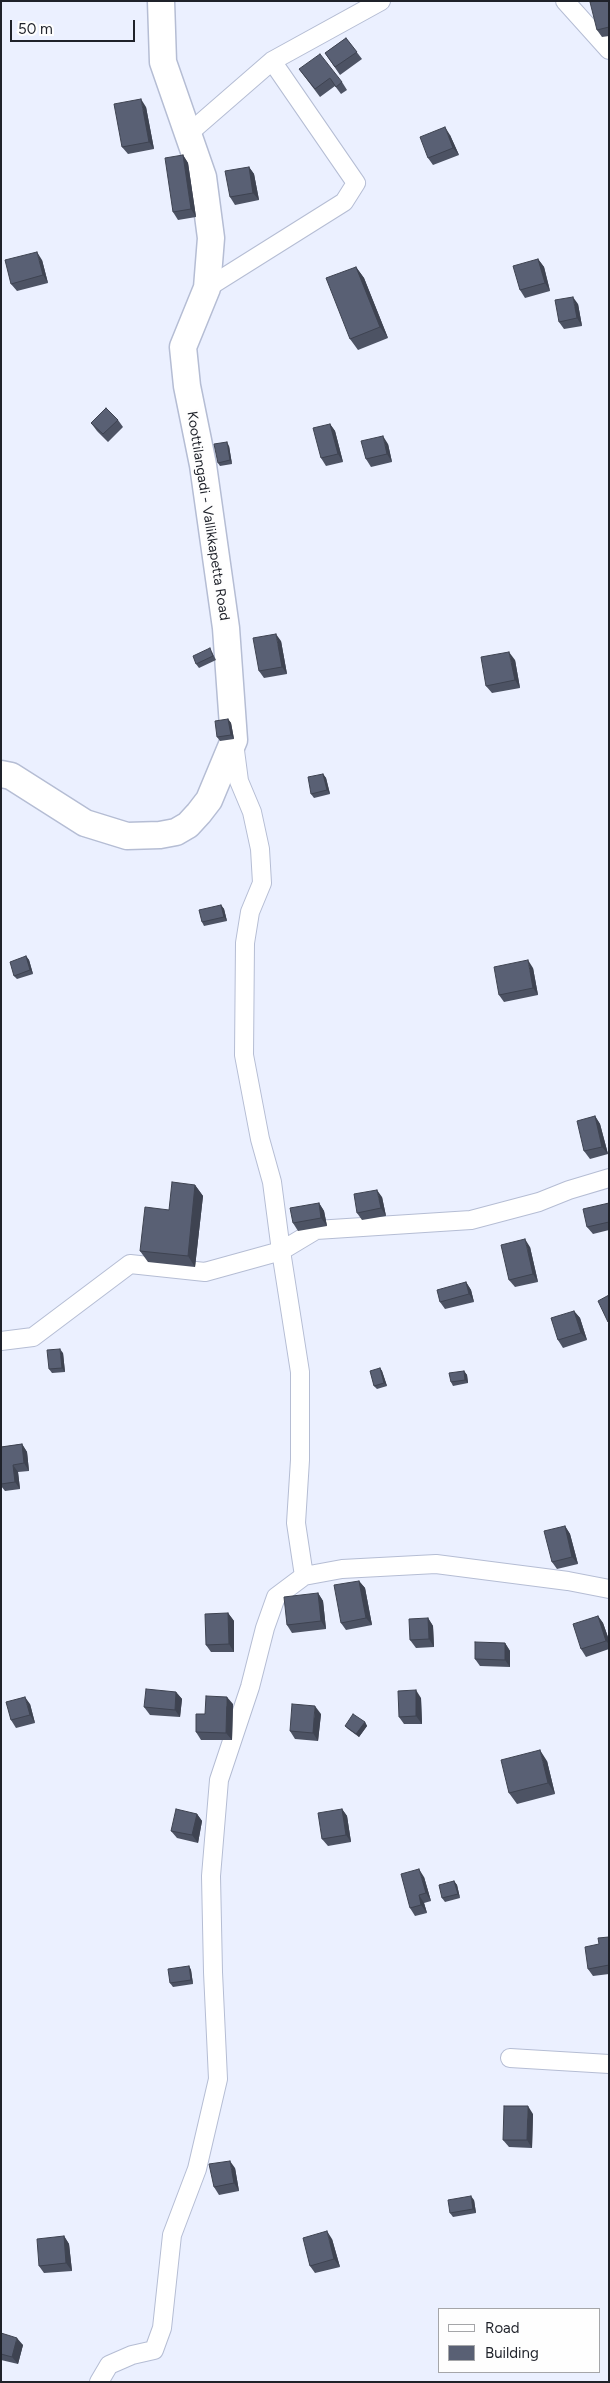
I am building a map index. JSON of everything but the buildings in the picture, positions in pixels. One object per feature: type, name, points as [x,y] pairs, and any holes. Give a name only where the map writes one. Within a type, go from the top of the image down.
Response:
[{"type":"main road","name":"Koottilangadi - Vallikkapetta Road","points":[[1,774],[11,776],[85,823],[127,836],[160,835],[176,832],[188,826],[199,813],[209,800],[234,740],[226,628],[203,465],[187,386],[183,347],[207,288],[211,238],[202,177],[163,62],[161,1]]},
{"type":"street","points":[[188,134],[272,61],[381,1]]},
{"type":"street","points":[[565,1],[609,50]]},
{"type":"street","points":[[207,288],[344,202],[356,182],[272,61]]},
{"type":"street","points":[[234,740],[239,781],[252,812],[260,849],[262,883],[250,912],[245,943],[244,1055],[260,1139],[272,1182],[280,1251],[300,1372],[300,1460],[296,1523],[304,1576]]},
{"type":"street","points":[[1,1341],[33,1337],[130,1264],[204,1272],[280,1251],[316,1230],[471,1220],[531,1204],[609,1178]]},
{"type":"street","points":[[99,2382],[109,2365],[132,2354],[154,2350],[162,2328],[172,2235],[198,2169],[218,2079],[213,1972],[212,1876],[219,1780],[250,1687],[265,1628],[276,1597],[304,1576],[342,1570],[436,1564],[568,1581],[609,1589]]},
{"type":"street","points":[[510,2058],[609,2064]]}]
